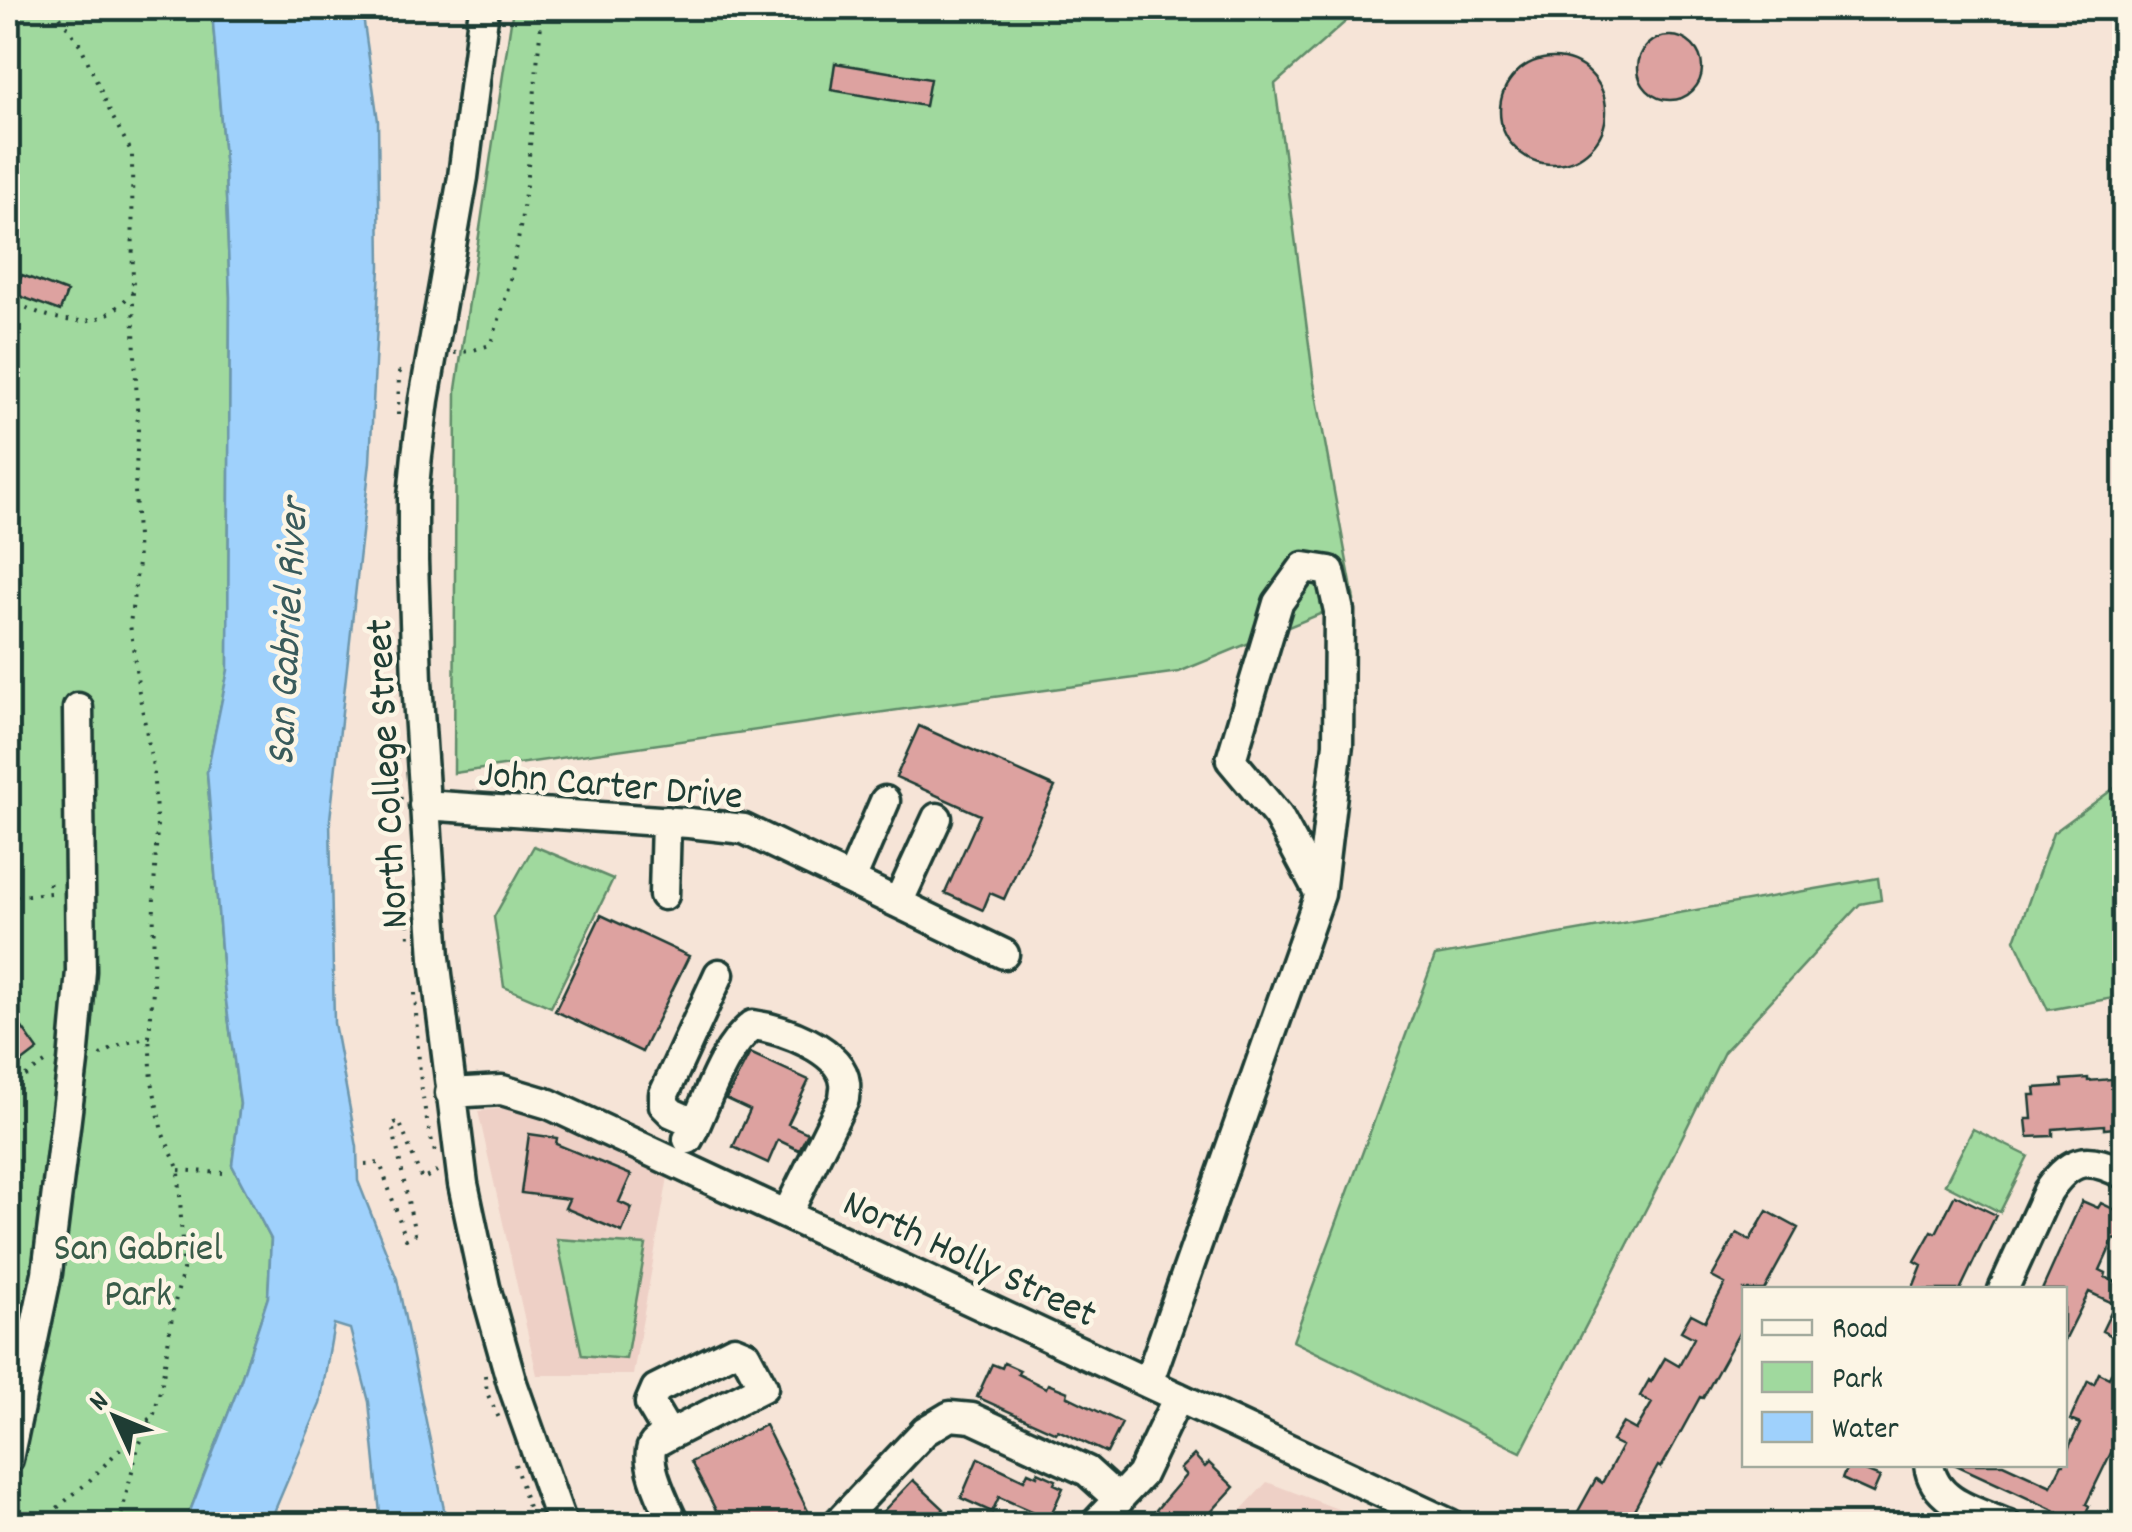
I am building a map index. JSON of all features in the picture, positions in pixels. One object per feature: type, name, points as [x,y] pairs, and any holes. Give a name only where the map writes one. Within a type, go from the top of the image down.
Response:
[{"type":"street","name":"North College Street","points":[[484,8],[464,176],[424,400],[414,497],[412,803],[462,1184],[484,1287],[512,1383],[562,1524]]},
{"type":"street","points":[[1148,1383],[1320,894],[1338,744],[1339,611],[1330,571],[1304,567],[1278,603],[1231,760],[1278,816],[1320,894]]},
{"type":"street","points":[[8,1459],[47,1273],[73,1062],[80,971],[78,708]]},
{"type":"street","points":[[851,880],[886,802]]},
{"type":"street","name":"John Carter Drive","points":[[412,803],[744,829],[1004,954]]},
{"type":"street","points":[[898,903],[937,818]]},
{"type":"street","points":[[664,895],[666,821]]},
{"type":"street","points":[[694,1128],[690,1121],[664,1105],[664,1094],[719,974]]},
{"type":"street","points":[[676,1163],[740,1035],[753,1025],[796,1037],[826,1053],[839,1067],[845,1082],[844,1099],[787,1214]]},
{"type":"street","name":"North Holly Street","points":[[450,1093],[502,1090],[549,1104],[1450,1524]]},
{"type":"street","points":[[2004,1287],[2058,1177],[2090,1160],[2124,1174]]},
{"type":"street","points":[[1095,1524],[1141,1475],[1178,1397]]},
{"type":"street","points":[[838,1524],[926,1431],[950,1416],[972,1418],[1087,1470],[1119,1500]]},
{"type":"street","points":[[669,1435],[655,1443],[650,1454],[651,1469],[674,1524]]},
{"type":"street","points":[[1928,1467],[1937,1489],[1955,1502],[2006,1524]]},
{"type":"path","points":[[54,8],[80,46],[132,153],[138,563],[130,624],[153,767],[157,828],[149,1037],[162,1132],[179,1170],[184,1270],[173,1310],[162,1383],[154,1414],[138,1447],[119,1524]]},
{"type":"path","points":[[397,426],[400,373],[420,352],[470,352],[490,345],[504,309],[522,221],[543,8]]},
{"type":"path","points":[[8,298],[46,315],[84,321],[104,316],[133,292]]},
{"type":"path","points":[[396,729],[398,785],[412,803]]},
{"type":"path","points":[[8,902],[17,896],[50,893],[50,876]]},
{"type":"path","points":[[408,904],[409,938]]},
{"type":"path","points":[[414,985],[418,1068],[426,1123],[436,1154]]},
{"type":"path","points":[[87,1059],[149,1037]]},
{"type":"path","points":[[8,1088],[45,1063],[63,1062]]},
{"type":"path","points":[[365,1164],[380,1163],[406,1239],[414,1234],[392,1124],[398,1121],[422,1180],[440,1170]]},
{"type":"path","points":[[179,1170],[224,1173]]},
{"type":"path","points":[[484,1362],[487,1393],[501,1423]]},
{"type":"path","points":[[44,1524],[154,1414]]},
{"type":"path","points":[[512,1453],[533,1524]]},
{"type":"shaded area","points":[[517,1107],[668,1177],[633,1375],[537,1375],[478,1111]]},
{"type":"shaded area","points":[[1267,1482],[1377,1524],[1228,1524]]},
{"type":"green space","name":"San Gabriel Park","points":[[8,8],[217,8],[213,23],[230,297],[228,671],[207,772],[224,986],[240,1104],[232,1165],[271,1239],[268,1297],[239,1386],[185,1524],[8,1524]]},
{"type":"green space","points":[[513,8],[1361,8],[1275,84],[1314,383],[1354,600],[1179,672],[454,773],[456,389]]},
{"type":"green space","points":[[2124,781],[2124,996],[2048,1010],[2015,940],[2053,833]]},
{"type":"green space","points":[[534,846],[613,879],[551,1007],[504,987],[494,917]]},
{"type":"green space","points":[[1878,878],[1881,900],[1860,904],[1724,1052],[1521,1452],[1293,1341],[1435,956]]},
{"type":"green space","points":[[1973,1129],[2028,1156],[2000,1212],[1945,1184]]},
{"type":"green space","points":[[557,1239],[646,1245],[626,1359],[582,1355]]},
{"type":"water","name":"San Gabriel River","points":[[217,8],[358,8],[364,23],[378,121],[380,266],[370,462],[330,819],[334,1023],[357,1147],[358,1181],[397,1279],[447,1524],[381,1524],[369,1402],[350,1329],[334,1324],[320,1404],[269,1524],[185,1524],[239,1386],[268,1297],[271,1239],[232,1165],[240,1104],[224,986],[207,772],[228,670],[230,297],[213,23]]},
{"type":"building","points":[[1670,36],[1693,45],[1702,68],[1693,91],[1670,100],[1647,91],[1638,68],[1647,45]]},
{"type":"building","points":[[1553,58],[1573,62],[1591,73],[1602,91],[1606,111],[1602,131],[1591,149],[1573,160],[1553,164],[1533,160],[1515,149],[1504,131],[1500,111],[1504,91],[1515,73],[1533,62]]},
{"type":"building","points":[[835,63],[930,79],[925,106],[831,90]]},
{"type":"building","points":[[22,275],[67,292],[60,311],[14,294]]},
{"type":"building","points":[[919,726],[1055,787],[1004,899],[990,893],[983,910],[945,893],[980,815],[896,777]]},
{"type":"building","points":[[601,915],[689,956],[642,1052],[555,1011]]},
{"type":"building","points":[[18,1022],[38,1050],[8,1073],[8,1030]]},
{"type":"building","points":[[750,1053],[809,1080],[788,1124],[808,1133],[799,1150],[778,1140],[768,1163],[733,1147],[750,1110],[726,1099]]},
{"type":"building","points":[[2124,1078],[2124,1127],[2053,1129],[2053,1136],[2028,1137],[2026,1119],[2032,1119],[2030,1095],[2036,1095],[2035,1088],[2063,1086],[2062,1080]]},
{"type":"building","points":[[529,1134],[557,1138],[556,1144],[631,1175],[619,1202],[632,1208],[622,1232],[565,1208],[569,1199],[521,1193]]},
{"type":"building","points":[[1955,1195],[1996,1215],[1961,1287],[1913,1287],[1922,1265],[1915,1261],[1932,1231],[1936,1233]]},
{"type":"building","points":[[2082,1201],[2098,1208],[2101,1203],[2124,1214],[2124,1232],[2120,1241],[2114,1239],[2100,1270],[2106,1273],[2105,1277],[2124,1286],[2124,1342],[2102,1331],[2115,1304],[2089,1292],[2067,1336],[2067,1287],[2043,1287]]},
{"type":"building","points":[[1767,1211],[1798,1228],[1766,1287],[1742,1287],[1742,1328],[1626,1524],[1571,1524],[1596,1479],[1602,1483],[1622,1446],[1612,1441],[1623,1423],[1636,1430],[1652,1403],[1640,1396],[1649,1380],[1665,1358],[1679,1366],[1694,1338],[1681,1331],[1691,1314],[1705,1321],[1725,1284],[1712,1277],[1737,1233],[1750,1240]]},
{"type":"building","points":[[2124,1346],[2124,1426],[2086,1504],[2089,1506],[2083,1520],[2074,1516],[2073,1519],[1960,1467],[2010,1467],[2051,1486],[2060,1467],[2067,1467],[2067,1452],[2080,1424],[2070,1420],[2088,1381],[2094,1384],[2099,1373],[2109,1378]]},
{"type":"building","points":[[1004,1363],[1020,1370],[1018,1374],[1046,1388],[1048,1384],[1068,1392],[1067,1396],[1122,1423],[1107,1453],[977,1397],[992,1364],[1002,1368]]},
{"type":"building","points":[[765,1425],[808,1511],[781,1524],[723,1524],[691,1462]]},
{"type":"building","points":[[1194,1455],[1205,1467],[1209,1463],[1234,1487],[1200,1524],[1144,1524],[1186,1475],[1180,1469]]},
{"type":"building","points":[[978,1458],[1024,1480],[1028,1472],[1037,1476],[1038,1472],[1056,1480],[1054,1484],[1063,1488],[1049,1519],[999,1497],[992,1512],[961,1498]]},
{"type":"building","points":[[1847,1467],[1880,1477],[1873,1493],[1842,1479]]},
{"type":"building","points":[[913,1480],[944,1509],[930,1524],[871,1524]]}]
